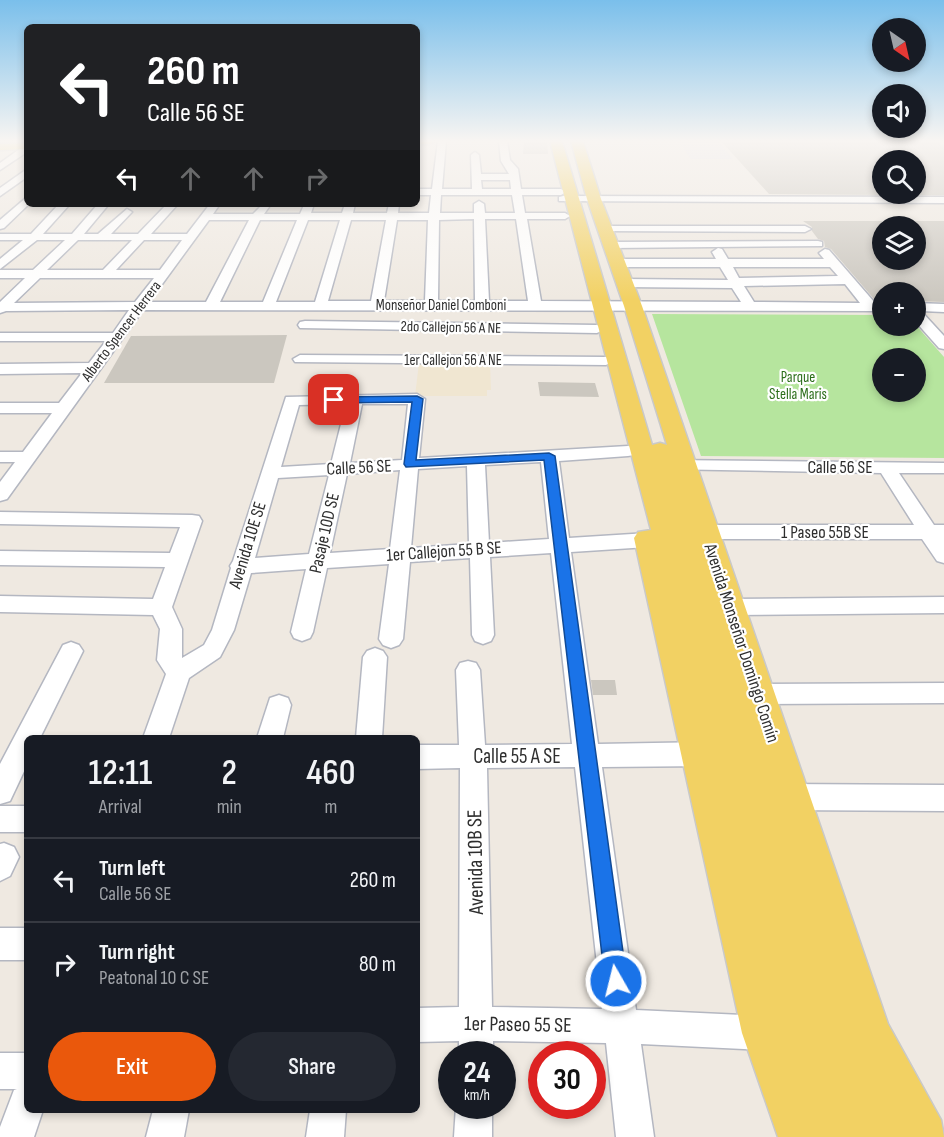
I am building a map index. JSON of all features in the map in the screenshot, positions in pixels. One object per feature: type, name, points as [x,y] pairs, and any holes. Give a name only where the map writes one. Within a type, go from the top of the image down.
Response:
[{"type":"main road","name":"Avenida Monseñor Domingo Comín","points":[[581,194],[610,245],[617,263],[606,361],[648,540],[804,1050],[838,1137]]},
{"type":"main road","name":"Avenida Monseñor Domingo Comín","points":[[584,194],[712,754],[764,1033],[802,1137]]},
{"type":"main road","name":"Avenida Monseñor Domingo Comín","points":[[586,206],[565,216],[611,306],[674,465],[705,532],[731,607],[758,694],[777,796],[835,1042],[880,1137]]},
{"type":"main road","name":"Avenida Monseñor Domingo Comín","points":[[674,465],[777,796],[869,1035],[924,1137]]},
{"type":"street","points":[[431,305],[436,194]]},
{"type":"street","points":[[443,194],[519,216],[565,216]]},
{"type":"street","points":[[477,194],[482,305]]},
{"type":"street","points":[[205,217],[346,217],[393,210],[434,216],[509,194]]},
{"type":"street","points":[[516,194],[535,306]]},
{"type":"street","points":[[526,194],[704,230],[805,229]]},
{"type":"street","points":[[586,206],[688,200],[944,200]]},
{"type":"street","points":[[688,200],[750,307]]},
{"type":"street","points":[[781,200],[849,280],[872,302]]},
{"type":"street","points":[[0,226],[24,203]]},
{"type":"street","points":[[0,265],[34,237],[62,207]]},
{"type":"street","points":[[1,308],[75,237],[101,207]]},
{"type":"street","points":[[106,274],[170,207]]},
{"type":"street","name":"Alberto Spencer Herrera","points":[[0,495],[213,207]]},
{"type":"street","points":[[211,306],[256,217],[264,207]]},
{"type":"street","points":[[268,306],[308,207]]},
{"type":"street","points":[[320,306],[350,207]]},
{"type":"street","points":[[377,305],[393,210]]},
{"type":"street","points":[[101,237],[127,212]]},
{"type":"street","points":[[0,237],[191,237]]},
{"type":"street","points":[[610,245],[818,244]]},
{"type":"street","points":[[61,251],[83,251]]},
{"type":"street","points":[[106,251],[128,251]]},
{"type":"street","points":[[617,263],[834,263]]},
{"type":"street","points":[[0,274],[163,274]]},
{"type":"street","points":[[611,306],[736,283],[849,280]]},
{"type":"street","name":"Monseñor Daniel Comboni","points":[[1,308],[377,305],[872,307]]},
{"type":"street","name":"2do Callejon 56 A NE","points":[[305,326],[386,343],[487,344],[611,306]]},
{"type":"street","points":[[926,307],[944,308]]},
{"type":"street","points":[[926,325],[944,345]]},
{"type":"street","points":[[0,337],[117,337]]},
{"type":"street","name":"1er Callejon 56 A NE","points":[[300,359],[386,343],[487,344],[606,361]]},
{"type":"street","points":[[0,369],[93,368]]},
{"type":"street","points":[[355,400],[417,399],[400,554],[369,735]]},
{"type":"street","name":"Avenida 10E SE","points":[[179,672],[212,651],[222,630],[292,400],[355,400]]},
{"type":"street","name":"Pasaje 10D SE","points":[[302,632],[355,400]]},
{"type":"street","points":[[0,408],[64,408]]},
{"type":"street","name":"Calle 56 SE","points":[[270,473],[628,451]]},
{"type":"street","points":[[549,456],[635,1137]]},
{"type":"street","points":[[0,457],[28,457]]},
{"type":"street","points":[[476,460],[483,635]]},
{"type":"street","name":"Calle 56 SE","points":[[674,465],[944,468]]},
{"type":"street","points":[[886,467],[936,532],[944,556]]},
{"type":"street","points":[[0,518],[192,521],[161,607],[171,629],[169,660],[179,672],[157,735]]},
{"type":"street","name":"1 Paseo 55B SE","points":[[705,532],[936,532]]},
{"type":"street","name":"1er Callejon 55 B SE","points":[[240,566],[400,554],[648,540]]},
{"type":"street","points":[[0,558],[177,561]]},
{"type":"street","points":[[0,604],[161,607]]},
{"type":"street","points":[[731,607],[944,605]]},
{"type":"street","points":[[29,735],[71,651]]},
{"type":"street","name":"Avenida 10B SE","points":[[468,670],[473,756],[477,1039]]},
{"type":"street","points":[[758,694],[944,693]]},
{"type":"street","points":[[271,735],[279,705]]},
{"type":"street","points":[[0,792],[24,744]]},
{"type":"street","name":"Calle 55 A SE","points":[[420,756],[712,754]]},
{"type":"street","points":[[777,796],[944,798]]},
{"type":"street","points":[[0,819],[24,819]]},
{"type":"street","points":[[0,944],[24,944]]},
{"type":"street","name":"1er Paseo 55 SE","points":[[420,1026],[477,1039],[622,1026],[764,1033]]},
{"type":"street","points":[[0,1071],[24,1071]]},
{"type":"street","points":[[15,1137],[24,1112]]},
{"type":"street","points":[[165,1137],[170,1113]]},
{"type":"street","points":[[325,1137],[328,1113]]},
{"type":"street","points":[[473,1137],[474,1119]]},
{"type":"shaded area","points":[[419,363],[490,363],[491,390],[487,390],[487,396],[415,396]]},
{"type":"green space","name":"Parque Stella Maris","points":[[652,314],[872,315],[872,336],[926,336],[944,357],[944,458],[701,456]]},
{"type":"building","points":[[776,194],[872,194],[872,195]]},
{"type":"building","points":[[803,221],[872,221],[872,270],[926,270],[926,221],[944,221],[944,302],[926,301],[926,282],[872,282],[872,297],[831,249],[825,247],[824,241],[818,239],[812,227]]},
{"type":"building","points":[[287,335],[274,383],[104,383],[131,336]]},
{"type":"building","points":[[538,382],[595,383],[599,397],[540,396]]},
{"type":"building","points":[[591,680],[615,680],[617,695],[593,695]]},
{"type":"route","points":[[334,400],[417,399],[410,464],[549,456],[616,981]]}]
